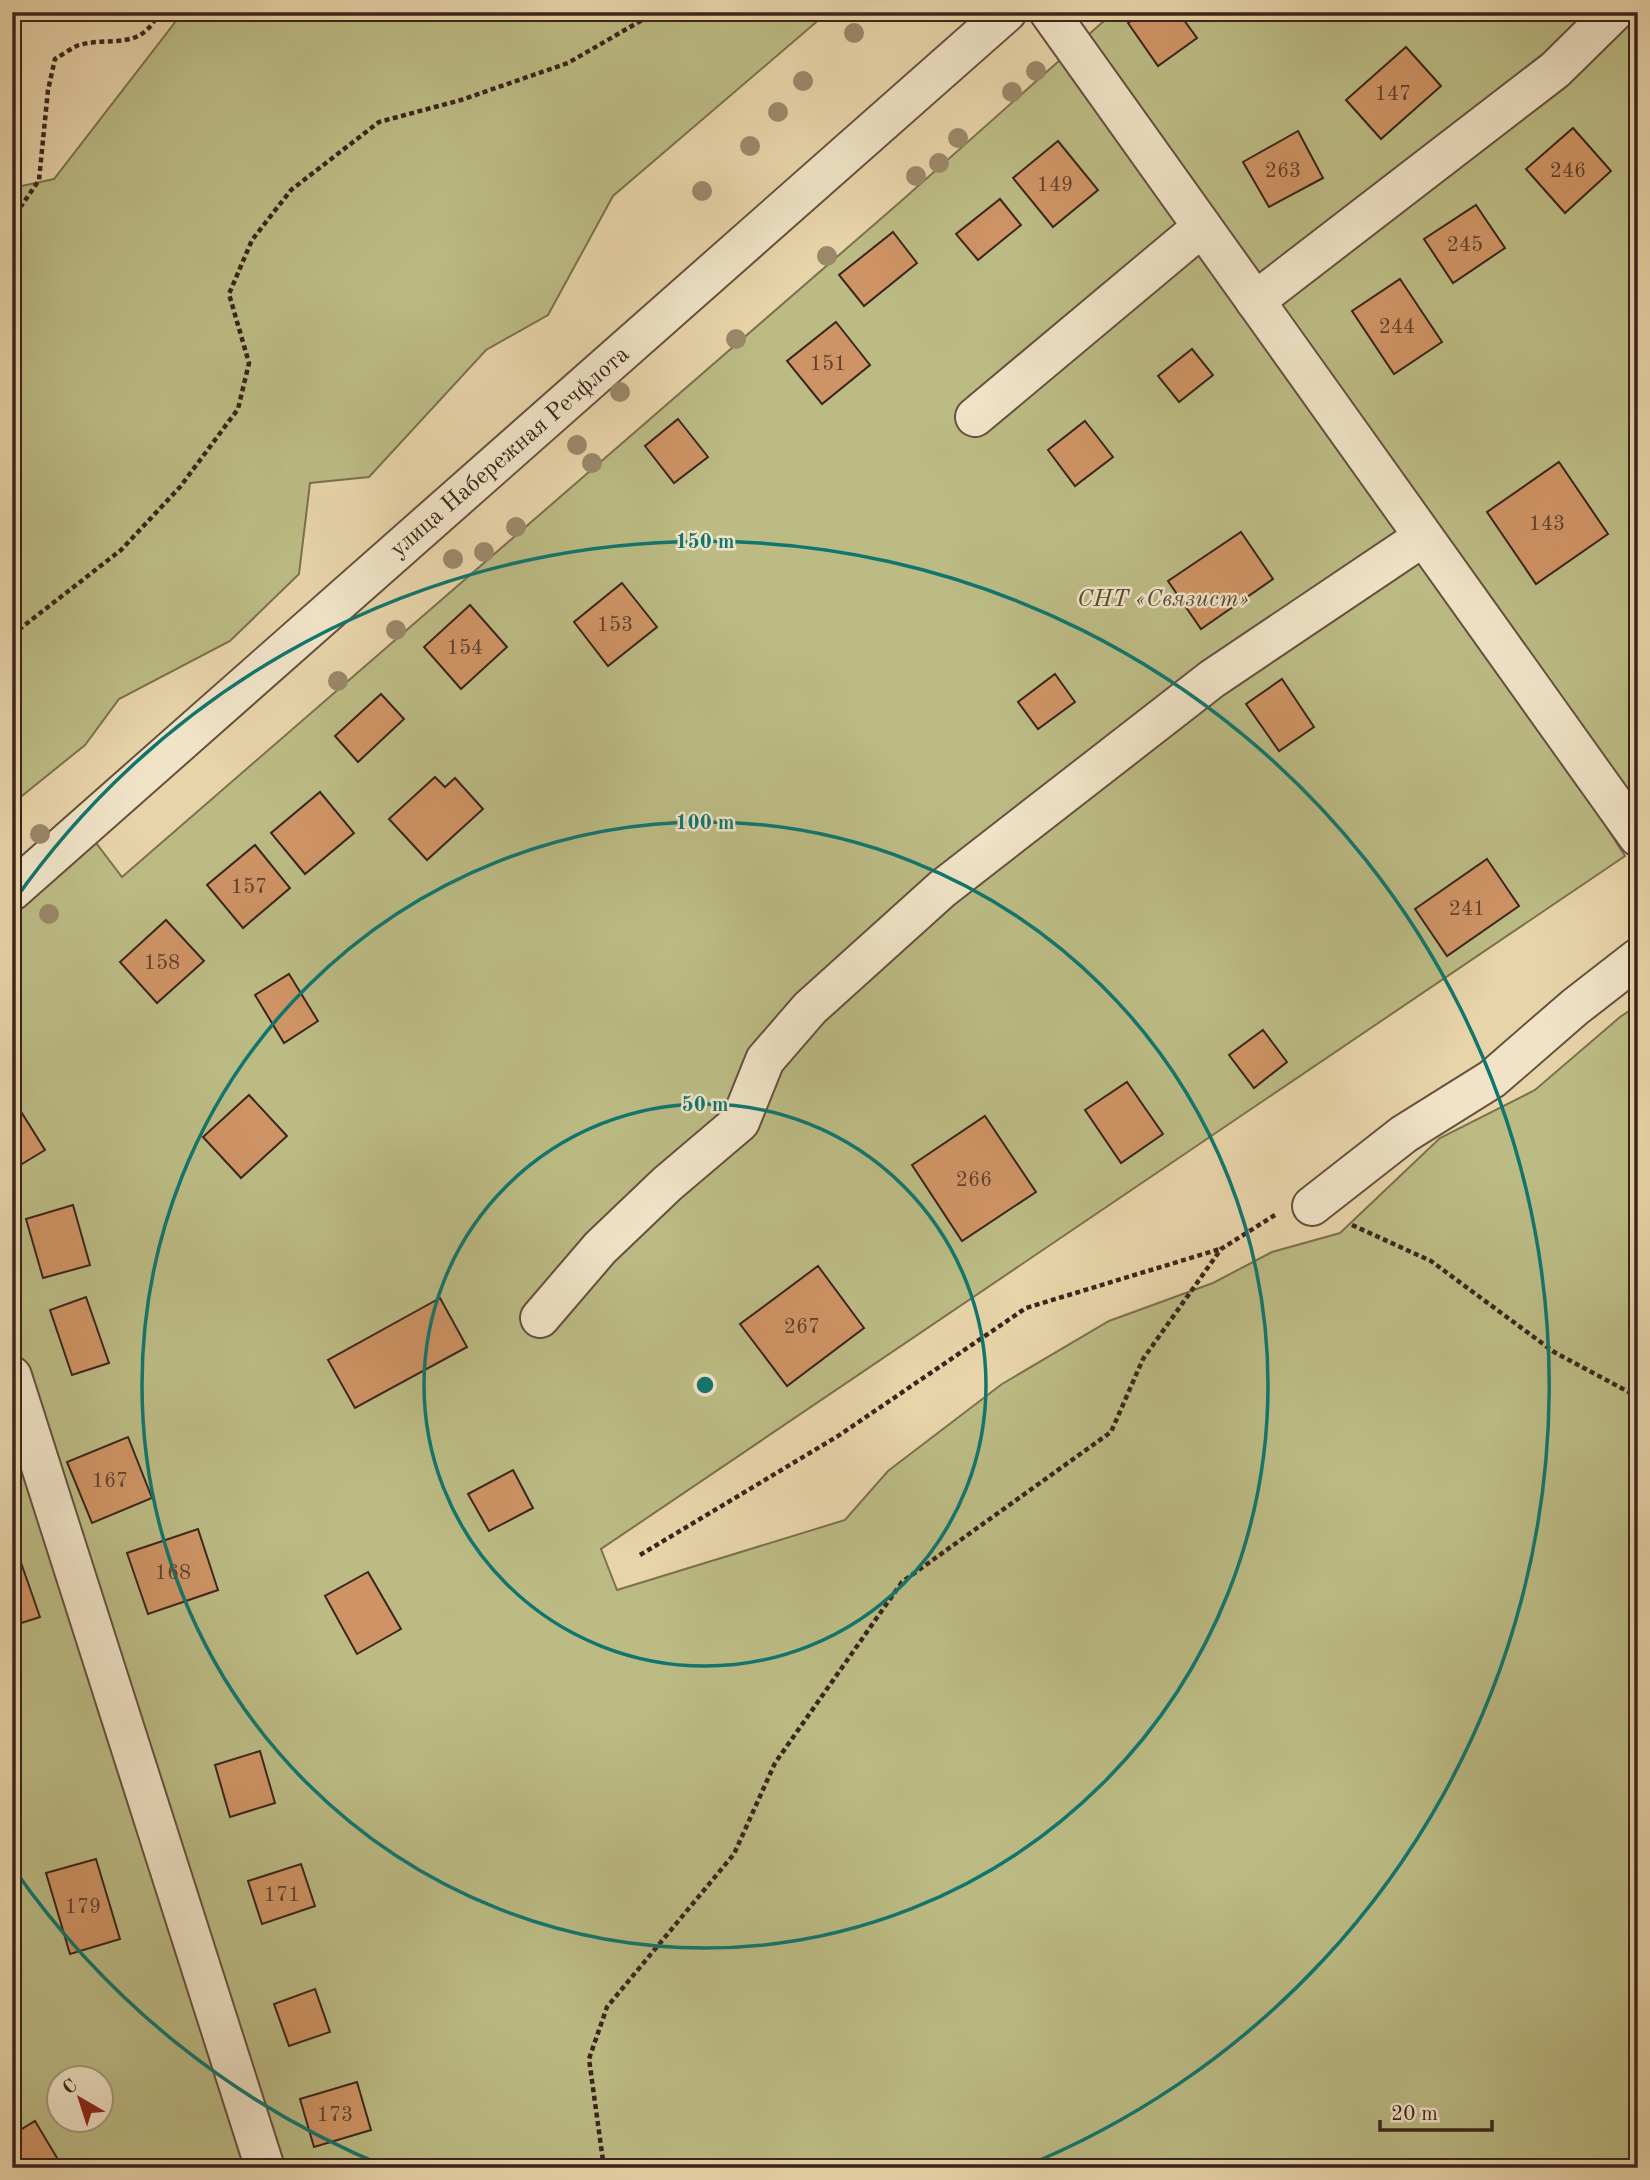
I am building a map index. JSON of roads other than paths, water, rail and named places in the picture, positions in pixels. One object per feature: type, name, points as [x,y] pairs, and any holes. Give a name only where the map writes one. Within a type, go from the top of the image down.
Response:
[{"type":"street","name":"улица Набережная Речфлота","points":[[12,891],[1007,12]]},
{"type":"street","points":[[1049,12],[1638,837]]},
{"type":"street","points":[[1255,301],[1555,70],[1614,12]]},
{"type":"street","points":[[975,417],[1202,227]]},
{"type":"street","points":[[540,1318],[600,1248],[667,1184],[740,1122],[765,1060],[810,1008],[942,889],[1212,679],[1423,537]]},
{"type":"street","points":[[1312,1206],[1404,1133],[1492,1079],[1574,1007],[1638,958]]},
{"type":"street","points":[[12,1376],[265,2168]]},
{"type":"park label","name":"СНТ «Связист»","points":[[1163,598]]}]
